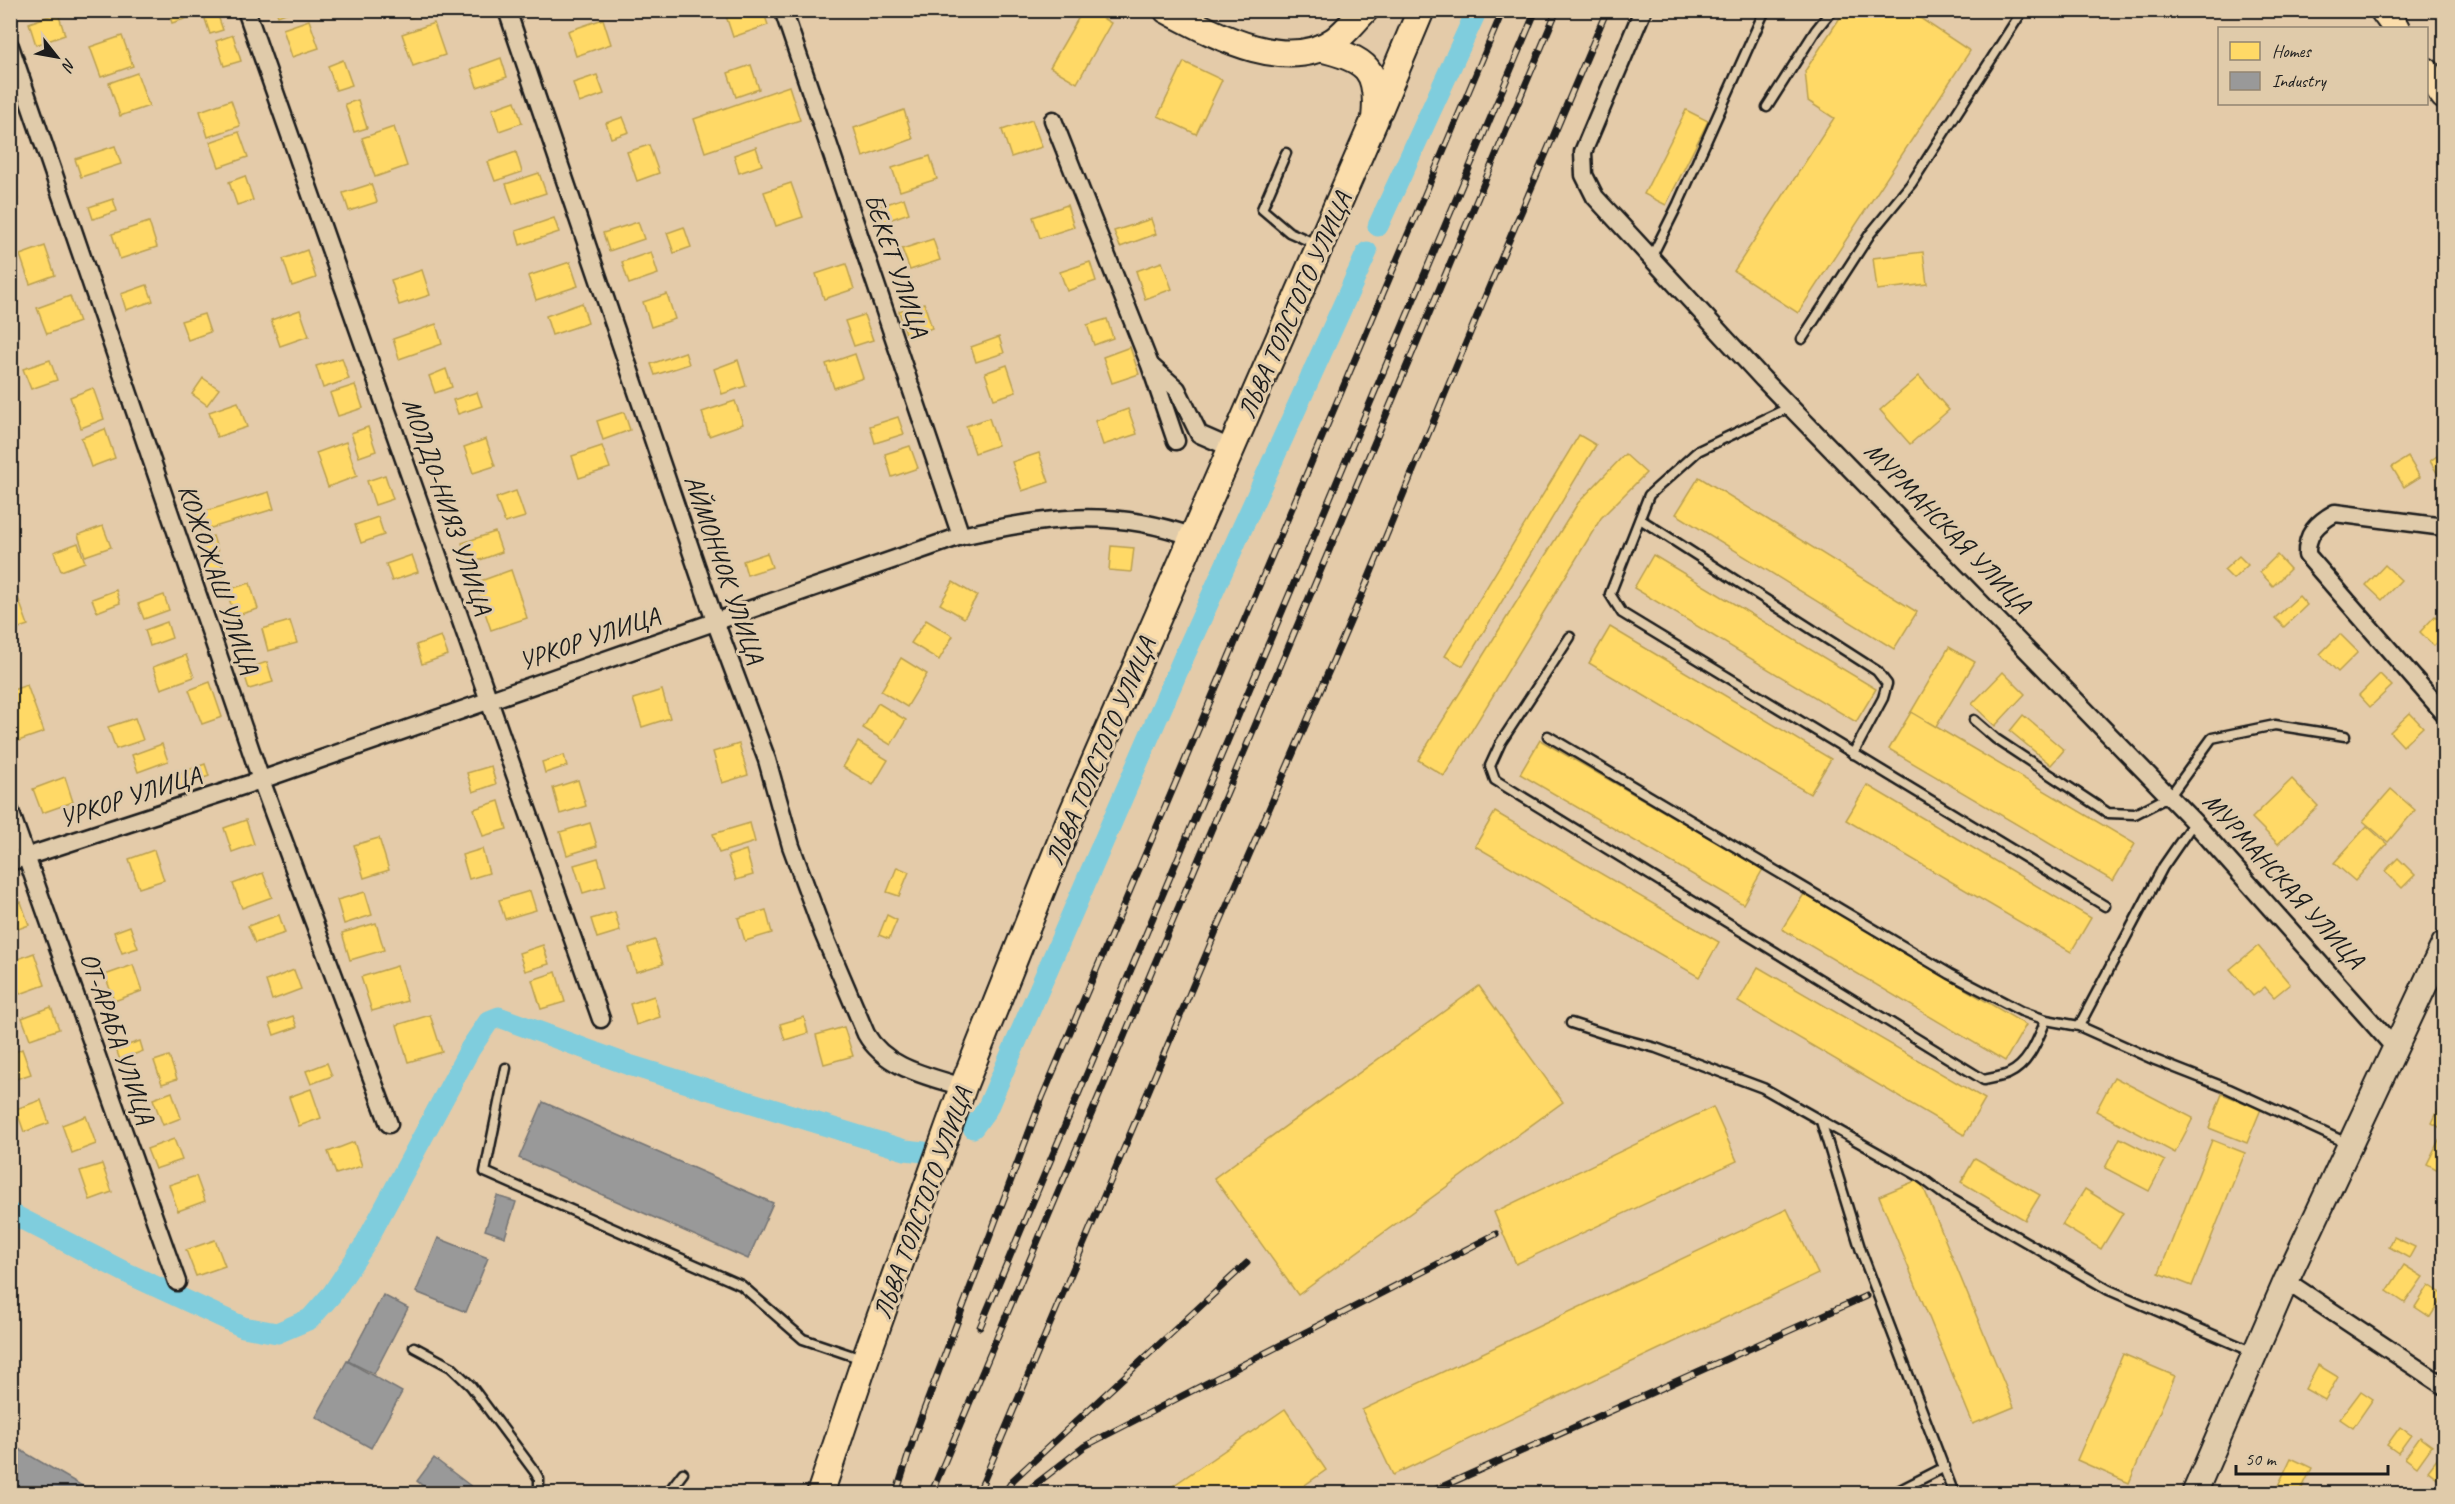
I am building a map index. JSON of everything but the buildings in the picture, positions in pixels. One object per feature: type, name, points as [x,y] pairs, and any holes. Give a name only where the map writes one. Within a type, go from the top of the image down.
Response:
[{"type":"main road","points":[[1167,10],[1261,51],[1291,53],[1320,48],[1336,39],[1365,10]]},
{"type":"main road","points":[[1375,119],[1421,10]]},
{"type":"main road","points":[[2383,10],[2395,27]]},
{"type":"main road","name":"ЛЬВА ТОЛСТОГО УЛИЦА","points":[[820,1494],[865,1360],[963,1087],[1072,814],[1375,119],[1377,95],[1375,83],[1364,66],[1350,55],[1320,48]]},
{"type":"main road","points":[[2428,72],[2445,96]]},
{"type":"street","name":"МОЛДО-НИЯЗ УЛИЦА","points":[[246,10],[601,1019]]},
{"type":"street","name":"АЙМОНЧОК УЛИЦА","points":[[507,10],[715,621],[766,760],[791,846],[823,933],[873,1047],[885,1058],[901,1066],[963,1087]]},
{"type":"street","name":"БЕКЕТ УЛИЦА","points":[[783,10],[962,536]]},
{"type":"street","name":"МУРМАНСКАЯ УЛИЦА","points":[[1643,10],[1582,152],[1584,175],[1595,197],[1790,407],[2170,796],[2394,1047]]},
{"type":"street","name":"КОЖОЖАШ УЛИЦА","points":[[10,46],[261,780],[389,1124]]},
{"type":"street","points":[[1053,120],[1150,365],[1176,441]]},
{"type":"street","points":[[1150,365],[1177,389],[1200,434],[1231,448]]},
{"type":"street","points":[[2445,527],[2335,513],[2324,519],[2312,531],[2306,544],[2307,555],[2445,713]]},
{"type":"street","name":"УРКОР УЛИЦА","points":[[10,862],[261,780],[962,536],[1026,522],[1065,517],[1121,519],[1151,524],[1193,537]]},
{"type":"street","name":"ОТ-АРАБА УЛИЦА","points":[[10,811],[177,1282]]},
{"type":"street","points":[[2194,1494],[2286,1281],[2394,1047],[2445,944]]},
{"type":"street","points":[[2286,1281],[2445,1386]]},
{"type":"lane","points":[[1651,258],[1765,10]]},
{"type":"lane","points":[[1767,107],[1816,30],[1832,10]]},
{"type":"lane","points":[[1802,339],[1870,234],[1911,184],[2023,10]]},
{"type":"lane","points":[[1286,153],[1262,209],[1289,232],[1320,246]]},
{"type":"lane","points":[[1790,407],[1698,451],[1649,495],[1610,594],[1622,613],[2105,906]]},
{"type":"lane","points":[[1640,519],[1877,671],[1887,684],[1883,698],[1853,754]]},
{"type":"lane","points":[[1569,637],[1501,741],[1490,766],[1495,780],[1984,1080],[2009,1074],[2019,1067],[2033,1049],[2046,1020]]},
{"type":"lane","points":[[1974,720],[1996,739],[2108,813],[2134,814],[2170,796],[2212,738],[2275,725],[2345,736]]},
{"type":"lane","points":[[1548,736],[1950,974],[2021,1011],[2046,1020],[2079,1026],[2155,1060],[2229,1089],[2349,1144]]},
{"type":"lane","points":[[2079,1026],[2163,867],[2194,822]]},
{"type":"lane","points":[[1571,1023],[1656,1048],[1763,1088],[1919,1176],[1946,1196],[2109,1290],[2201,1332],[2256,1353]]},
{"type":"lane","points":[[506,1068],[484,1172],[741,1285],[803,1339],[865,1360]]},
{"type":"lane","points":[[1821,1121],[1862,1251],[1954,1494]]},
{"type":"lane","points":[[414,1347],[451,1367],[471,1386],[535,1472],[539,1479],[538,1494]]},
{"type":"lane","points":[[1892,1494],[1945,1467]]},
{"type":"lane","points":[[667,1494],[683,1473]]},
{"type":"waterway","points":[[1378,226],[1477,10]]},
{"type":"waterway","points":[[973,1128],[987,1109],[1182,661],[1367,252]]},
{"type":"waterway","points":[[10,1213],[129,1274],[243,1327],[277,1333],[310,1319],[332,1294],[364,1246],[470,1049],[489,1021],[499,1017],[629,1065],[905,1150],[924,1152]]},
{"type":"railway","points":[[896,1494],[916,1431],[1042,1098],[1503,10]]},
{"type":"railway","points":[[980,1327],[1536,10]]},
{"type":"railway","points":[[931,1494],[1557,10]]},
{"type":"railway","points":[[978,1494],[1216,931],[1360,599],[1607,10]]},
{"type":"railway","points":[[1023,1494],[1085,1446],[1496,1234]]},
{"type":"railway","points":[[1004,1494],[1013,1480],[1247,1263]]},
{"type":"railway","points":[[1426,1494],[1866,1296]]}]
